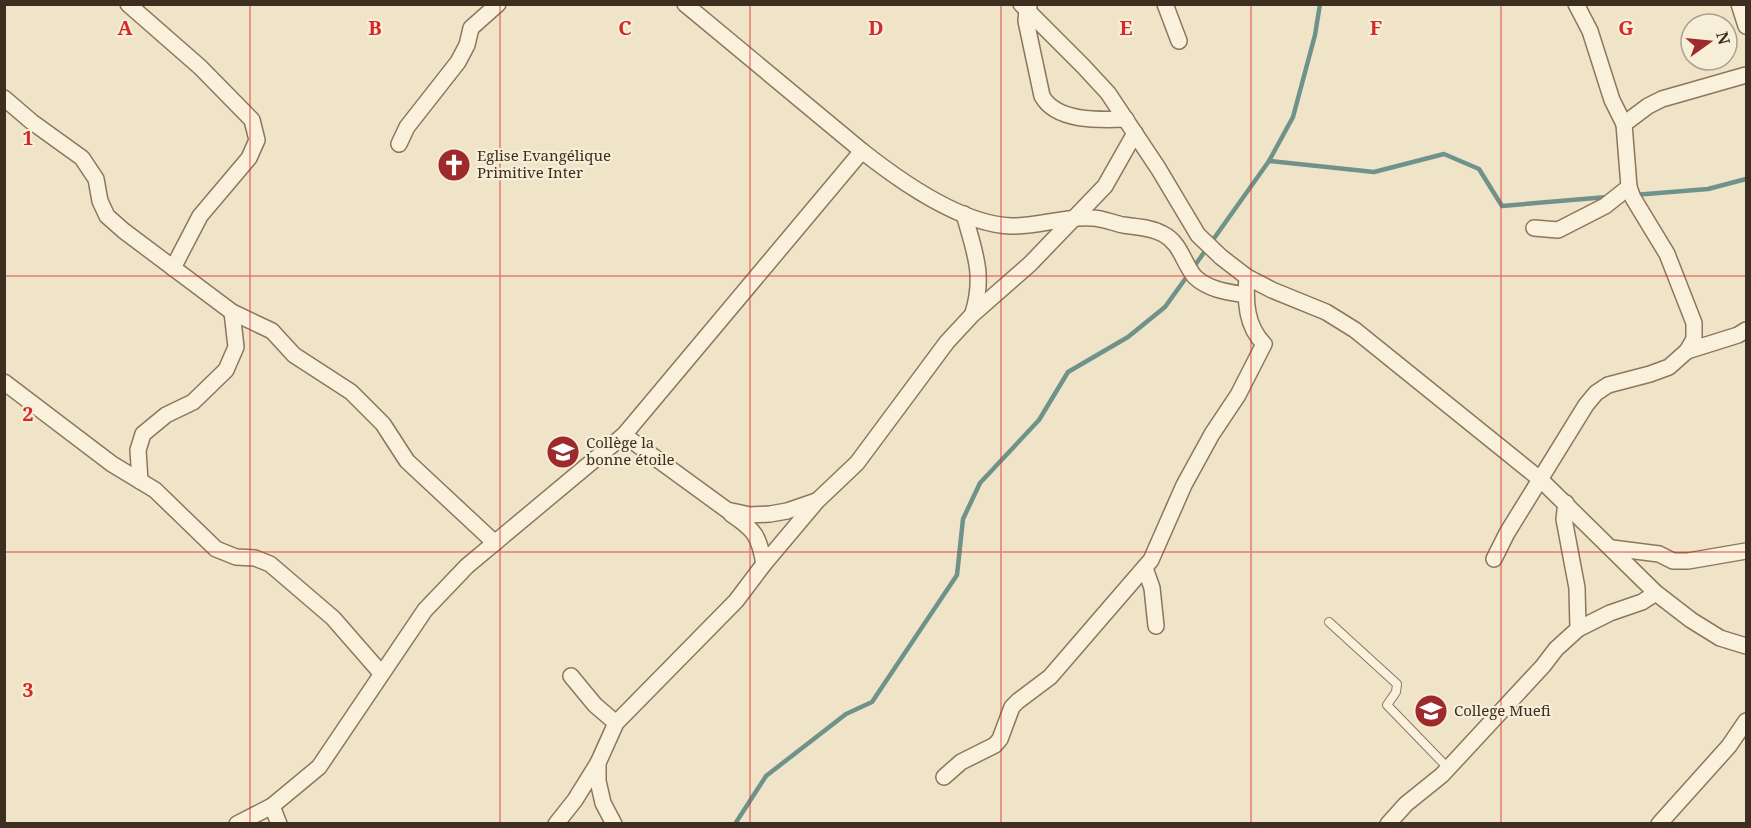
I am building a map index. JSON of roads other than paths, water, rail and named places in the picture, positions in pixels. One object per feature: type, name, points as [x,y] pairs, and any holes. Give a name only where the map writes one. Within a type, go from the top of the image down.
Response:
[{"type":"street","points":[[128,4],[200,67],[252,120],[257,140],[249,158],[200,216],[173,268]]},
{"type":"street","points":[[399,144],[407,127],[458,62],[467,45],[471,28],[498,4]]},
{"type":"street","points":[[1165,4],[1179,41]]},
{"type":"street","points":[[1494,559],[1507,533],[1586,405],[1596,393],[1608,385],[1669,367],[1687,351],[1694,339],[1694,323],[1667,254],[1633,198],[1629,186],[1624,124],[1612,100],[1590,32],[1576,4]]},
{"type":"street","points":[[1739,4],[1746,26]]},
{"type":"street","points":[[687,5],[862,151],[914,189],[964,214],[990,223],[1010,226],[1035,225],[1073,218],[1094,218],[1163,234],[1174,242],[1195,276],[1206,285],[1218,290],[1246,295]]},
{"type":"street","points":[[1026,6],[1029,36],[1042,96],[1047,104],[1053,109],[1085,119],[1126,119]]},
{"type":"street","points":[[1026,6],[1108,93],[1198,235],[1221,257],[1247,276],[1272,290],[1326,312],[1355,330],[1541,480],[1656,593],[1691,620],[1720,638],[1746,646]]},
{"type":"street","points":[[1624,124],[1648,106],[1662,99],[1746,75]]},
{"type":"street","points":[[4,98],[32,122],[82,158],[96,179],[100,201],[107,216],[232,312],[272,331],[294,355],[351,392],[383,424],[407,461],[495,543]]},
{"type":"street","points":[[556,824],[575,800],[598,763],[616,723],[736,601],[817,501],[857,463],[947,342],[973,314],[1030,264],[1105,186],[1135,133]]},
{"type":"street","points":[[237,824],[272,806],[319,766],[425,610],[467,566],[624,435],[862,151]]},
{"type":"street","points":[[1534,228],[1558,230],[1605,206],[1629,186]]},
{"type":"street","points":[[964,214],[980,279],[973,314]]},
{"type":"street","points":[[944,777],[961,762],[995,745],[1000,739],[1012,707],[1050,676],[1155,553],[1189,477],[1212,434],[1238,395],[1264,345],[1251,328],[1246,295],[1247,276]]},
{"type":"street","points":[[140,481],[138,450],[143,434],[166,415],[193,402],[226,370],[236,347],[232,312]]},
{"type":"street","points":[[1687,351],[1738,335],[1746,330]]},
{"type":"street","points":[[4,382],[112,464],[154,490],[216,549],[236,557],[255,558],[270,564],[333,618],[381,673]]},
{"type":"street","points":[[624,435],[752,529],[760,542],[764,564]]},
{"type":"street","points":[[727,510],[750,515],[770,514],[787,512],[817,501]]},
{"type":"street","points":[[1566,503],[1564,519],[1577,588],[1578,629]]},
{"type":"street","points":[[1612,548],[1659,554],[1673,561],[1688,561],[1746,551]]},
{"type":"street","points":[[1144,568],[1152,588],[1156,626]]},
{"type":"street","points":[[1388,824],[1406,804],[1427,789],[1448,768],[1556,649],[1578,629],[1610,613],[1642,602],[1656,593]]},
{"type":"street","points":[[571,676],[595,705],[616,723]]},
{"type":"street","points":[[1659,824],[1729,746],[1746,721]]},
{"type":"street","points":[[598,763],[598,781],[603,803],[614,824]]},
{"type":"street","points":[[272,806],[279,824]]},
{"type":"lane","points":[[1329,622],[1396,684],[1396,692],[1387,705],[1448,768]]},
{"type":"waterway","points":[[1193,268],[1269,161],[1293,117],[1315,35],[1320,4]]},
{"type":"waterway","points":[[1269,161],[1374,172],[1444,154],[1479,169],[1502,206],[1607,197]]},
{"type":"waterway","points":[[1634,195],[1708,189],[1746,179]]},
{"type":"waterway","points":[[735,824],[766,776],[846,714],[872,702],[957,575],[963,519],[980,483],[1039,420],[1068,372],[1128,337],[1165,307],[1188,275]]},
{"type":"place","name":"Eglise Evangélique Primitive Inter","points":[[454,165]]},
{"type":"place","name":"Collège la bonne étoile","points":[[563,452]]},
{"type":"place","name":"College Muefi","points":[[1431,711]]}]
